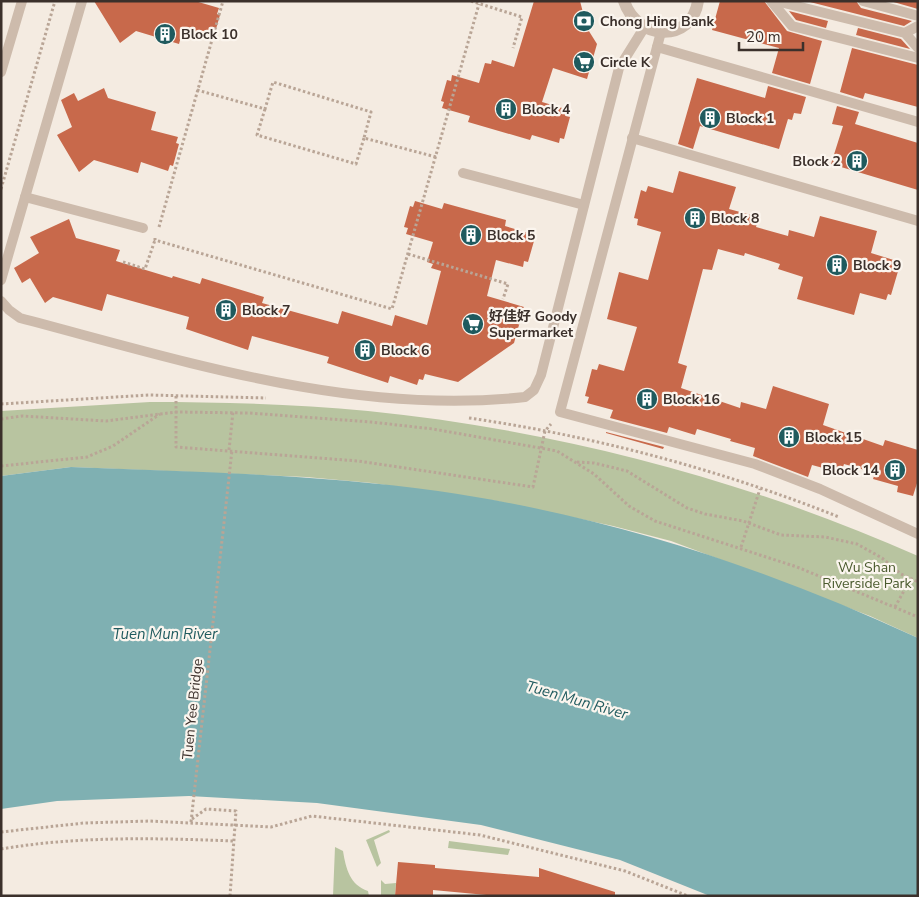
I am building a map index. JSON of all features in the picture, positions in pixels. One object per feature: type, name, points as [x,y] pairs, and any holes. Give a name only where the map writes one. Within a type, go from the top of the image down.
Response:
[{"type":"street","points":[[624,1],[634,21],[644,28],[661,32],[673,30],[684,25],[692,16],[698,1]]},
{"type":"lane","points":[[1,72],[22,1]]},
{"type":"lane","points":[[1,280],[82,1]]},
{"type":"lane","points":[[771,1],[792,26],[918,58]]},
{"type":"lane","points":[[776,1],[905,33],[918,48]]},
{"type":"lane","points":[[863,1],[918,16]]},
{"type":"lane","points":[[905,33],[918,26]]},
{"type":"lane","points":[[1,301],[20,318],[234,374],[394,400],[525,397],[534,390],[541,376],[619,68],[644,28]]},
{"type":"lane","points":[[661,32],[560,412],[756,464],[820,489],[918,534]]},
{"type":"lane","points":[[657,47],[918,122]]},
{"type":"lane","points":[[632,138],[918,221]]},
{"type":"lane","points":[[463,173],[584,205]]},
{"type":"lane","points":[[25,197],[143,228]]},
{"type":"path","points":[[1,189],[55,1]]},
{"type":"path","points":[[123,262],[145,269],[223,1]]},
{"type":"path","points":[[471,1],[522,17],[513,48]]},
{"type":"path","points":[[155,240],[392,309],[479,4]]},
{"type":"path","points":[[273,82],[372,112],[356,164],[257,135],[265,109],[273,82]]},
{"type":"path","points":[[198,90],[265,109]]},
{"type":"path","points":[[364,138],[436,157]]},
{"type":"path","points":[[408,254],[508,284],[503,299]]},
{"type":"path","points":[[176,396],[176,447],[358,460],[533,487],[546,431],[560,412]]},
{"type":"path","points":[[1,404],[77,398],[176,396],[268,398]]},
{"type":"path","points":[[1,419],[22,416],[106,422],[163,413],[233,412],[380,423],[469,435],[557,451],[594,474],[629,506],[671,528],[741,547],[797,567],[918,617]]},
{"type":"path","name":"Tuen Yee Bridge","points":[[192,821],[233,412]]},
{"type":"path","points":[[1,466],[87,457],[113,446],[163,413]]},
{"type":"path","points":[[468,417],[546,431],[646,455],[760,489],[843,519]]},
{"type":"path","points":[[576,462],[594,463],[628,471],[687,508],[705,514],[749,523],[781,535],[825,537],[858,544],[882,558],[910,580],[918,582]]},
{"type":"path","points":[[741,547],[760,489]]},
{"type":"path","points":[[895,607],[910,580]]},
{"type":"path","points":[[192,821],[206,809],[236,811],[230,896]]},
{"type":"path","points":[[1,832],[84,823],[192,821],[270,827],[312,816],[480,835],[624,872],[688,896]]},
{"type":"path","points":[[1,848],[83,841],[151,838],[233,841]]},
{"type":"green space","name":"Wu Shan Riverside Park","points":[[150,402],[313,407],[368,411],[439,420],[579,445],[717,481],[852,528],[918,556],[918,638],[870,616],[671,541],[613,526],[496,501],[372,483],[306,477],[71,467],[1,476],[1,411]]},
{"type":"green space","points":[[389,830],[390,832],[374,840],[381,863],[377,867],[366,840]]},
{"type":"green space","points":[[449,841],[510,849],[508,855],[448,848]]},
{"type":"green space","points":[[335,847],[343,851],[350,876],[357,885],[368,891],[369,896],[333,896]]},
{"type":"green space","points":[[381,880],[385,884],[396,883],[395,896],[381,896]]},
{"type":"water","name":"Tuen Mun River","points":[[71,467],[255,474],[392,485],[438,491],[563,514],[683,547],[742,566],[801,588],[918,638],[918,896],[710,896],[620,860],[481,825],[317,803],[189,796],[57,801],[1,809],[1,476]]},
{"type":"building","name":"Block 10","points":[[94,1],[195,1],[219,8],[217,14],[220,15],[214,36],[211,35],[209,41],[182,33],[179,44],[136,31],[120,43]]},
{"type":"building","points":[[534,1],[580,1],[587,28],[597,44],[587,79],[553,68],[542,102],[569,110],[567,116],[570,117],[564,139],[560,138],[559,143],[532,135],[530,140],[468,122],[470,116],[442,108],[444,102],[441,101],[447,80],[451,81],[452,75],[479,83],[485,63],[491,64],[492,60],[514,67]]},
{"type":"building","points":[[720,1],[764,1],[787,31],[822,41],[810,84],[772,73],[779,48],[712,30]]},
{"type":"building","points":[[806,1],[856,1],[861,8],[912,21],[904,26]]},
{"type":"building","points":[[890,1],[918,1],[918,9]]},
{"type":"building","points":[[789,11],[828,21],[826,28],[796,20]]},
{"type":"building","points":[[858,28],[901,39],[910,49],[856,35]]},
{"type":"building","points":[[852,48],[918,65],[918,107],[865,93],[863,99],[840,92]]},
{"type":"building","name":"Block 1","points":[[697,78],[765,98],[768,86],[806,97],[801,114],[794,113],[792,120],[788,119],[779,149],[700,126],[693,149],[678,144]]},
{"type":"building","points":[[104,88],[108,98],[156,112],[151,130],[178,137],[176,143],[179,144],[173,166],[170,165],[168,171],[141,162],[138,173],[94,160],[79,172],[57,135],[72,127],[61,100],[74,93],[78,101]]},
{"type":"building","name":"Block 2","points":[[837,106],[859,112],[855,124],[918,143],[918,190],[831,164],[843,126],[832,124]]},
{"type":"building","points":[[679,171],[736,187],[729,209],[755,216],[754,222],[757,223],[756,227],[788,236],[789,230],[814,237],[820,216],[877,231],[871,253],[897,261],[895,267],[899,268],[891,295],[888,294],[886,300],[860,293],[854,315],[797,299],[803,277],[778,269],[780,264],[745,253],[744,256],[718,249],[712,270],[703,269],[678,363],[687,366],[681,388],[740,408],[741,402],[766,409],[773,386],[829,404],[823,425],[883,446],[885,440],[918,450],[918,480],[913,496],[897,492],[898,486],[873,479],[875,473],[844,464],[843,467],[839,467],[838,472],[812,465],[808,477],[753,456],[755,448],[730,441],[731,439],[697,429],[695,435],[669,427],[667,433],[610,418],[613,410],[587,403],[589,397],[585,396],[592,369],[597,370],[599,364],[624,371],[637,327],[607,319],[619,272],[648,280],[661,232],[637,225],[638,219],[634,218],[641,190],[646,192],[648,186],[673,193]]},
{"type":"building","points":[[415,201],[442,209],[444,203],[506,220],[505,226],[532,234],[530,240],[534,241],[528,262],[524,261],[523,267],[496,260],[487,296],[524,307],[514,343],[458,382],[425,374],[423,380],[419,379],[417,385],[390,376],[388,383],[327,363],[329,357],[252,336],[248,350],[186,329],[189,317],[107,294],[102,311],[53,297],[45,303],[30,278],[22,283],[14,268],[39,253],[30,237],[69,219],[76,238],[120,250],[116,261],[172,278],[173,276],[200,284],[202,278],[264,297],[262,303],[338,324],[342,311],[392,326],[395,315],[427,325],[441,271],[431,268],[433,264],[427,262],[433,242],[406,234],[408,228],[404,227],[410,206],[413,207]]},
{"type":"building","points":[[606,432],[664,447],[663,449]]},
{"type":"building","points":[[398,862],[435,865],[435,868],[539,877],[539,868],[615,892],[615,896],[497,896],[433,890],[433,896],[395,896]]},
{"type":"place","name":"Chong Hing Bank","points":[[584,21]]},
{"type":"place","name":"Block 10","points":[[165,34]]},
{"type":"place","name":"Circle K","points":[[584,62]]},
{"type":"place","name":"Block 4","points":[[506,109]]},
{"type":"place","name":"Block 1","points":[[710,118]]},
{"type":"place","name":"Block 2","points":[[857,161]]},
{"type":"place","name":"Block 8","points":[[695,218]]},
{"type":"place","name":"Block 5","points":[[471,235]]},
{"type":"place","name":"Block 9","points":[[837,265]]},
{"type":"place","name":"Block 7","points":[[226,310]]},
{"type":"place","name":"好佳好 Goody Supermarket","points":[[473,324]]},
{"type":"place","name":"Block 6","points":[[365,350]]},
{"type":"place","name":"Block 16","points":[[647,399]]},
{"type":"place","name":"Block 15","points":[[789,437]]},
{"type":"place","name":"Block 14","points":[[895,470]]}]
